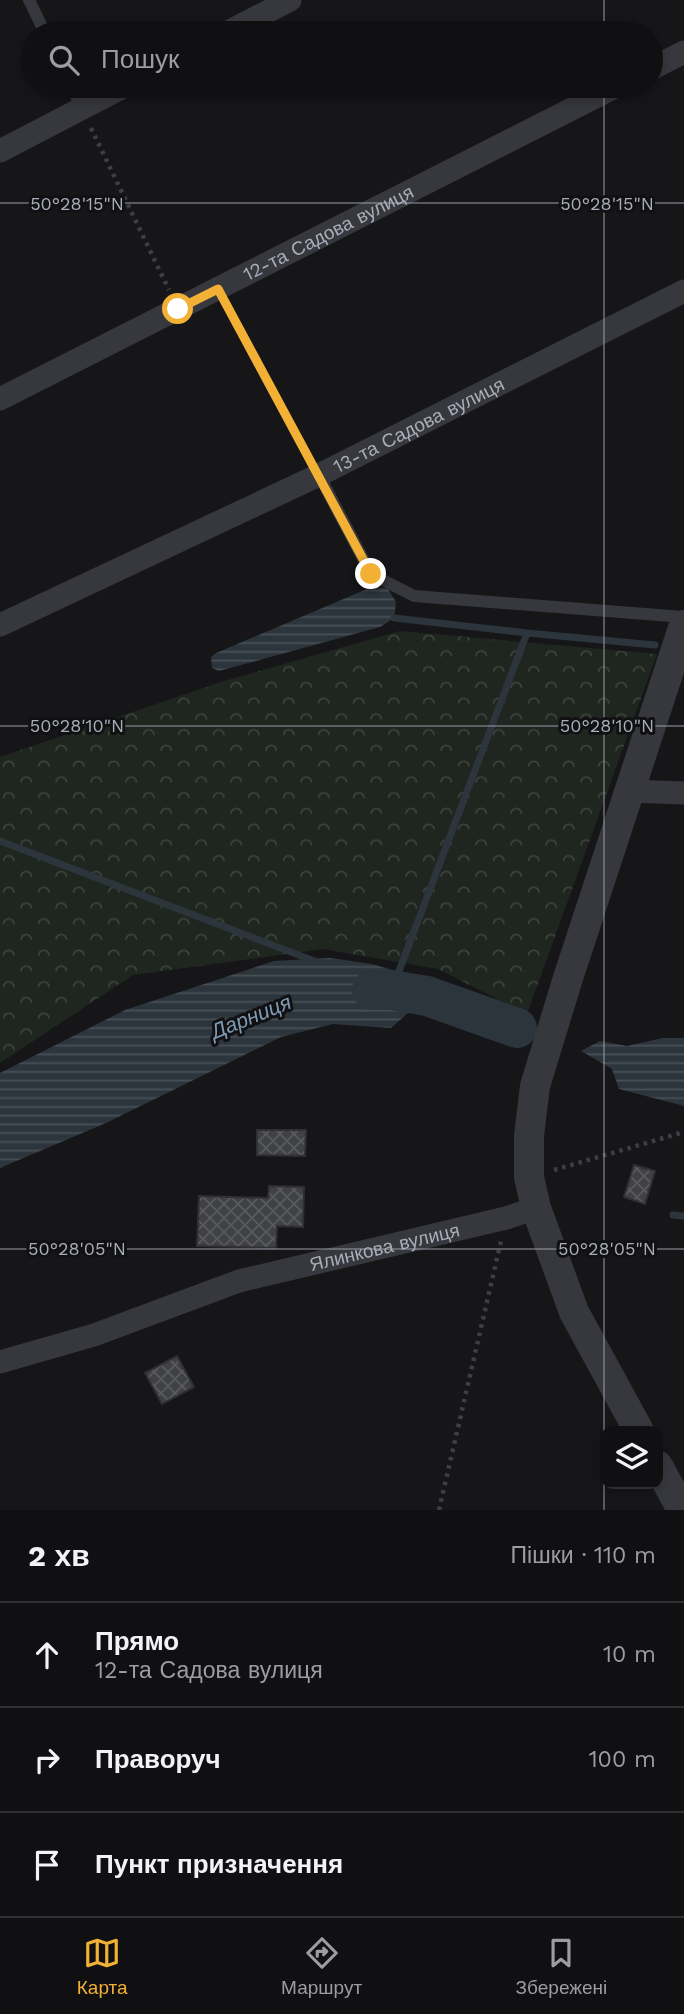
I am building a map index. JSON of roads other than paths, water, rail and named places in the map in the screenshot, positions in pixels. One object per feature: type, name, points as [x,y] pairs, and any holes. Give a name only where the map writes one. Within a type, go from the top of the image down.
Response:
[{"type":"street","points":[[249,21],[290,0]]},
{"type":"street","points":[[663,63],[684,52]]},
{"type":"street","points":[[0,151],[102,98]]},
{"type":"street","name":"12-та Садова вулиця","points":[[0,399],[593,98]]},
{"type":"street","name":"13-та Садова вулиця","points":[[0,625],[319,475],[684,291]]},
{"type":"street","points":[[636,1426],[574,1312],[536,1208],[529,1177],[529,1136],[535,1086],[684,625]]},
{"type":"street","points":[[629,791],[684,793]]},
{"type":"street","name":"Ялинкова вулиця","points":[[0,1362],[94,1335],[239,1281],[506,1218],[536,1208]]},
{"type":"street","points":[[663,1474],[682,1510]]},
{"type":"lane","points":[[29,0],[40,21]]},
{"type":"lane","points":[[77,98],[82,108]]},
{"type":"lane","points":[[319,475],[371,574],[414,596],[684,617]]},
{"type":"water","points":[[374,586],[388,589],[396,602],[394,618],[380,627],[219,671],[212,668],[211,657],[216,653]]},
{"type":"water","points":[[330,958],[372,964],[426,980],[427,996],[391,1028],[333,1024],[281,1037],[106,1123],[0,1168],[0,1073],[125,1010],[274,961]]},
{"type":"water","points":[[663,1038],[684,1038],[684,1106],[619,1089],[612,1069],[581,1051],[600,1041],[627,1046]]},
{"type":"waterway","points":[[394,618],[527,633],[396,979]]},
{"type":"waterway","points":[[527,633],[655,645]]},
{"type":"waterway","points":[[0,841],[317,962]]},
{"type":"waterway","name":"Дарниця","points":[[372,990],[427,996],[517,1028]]},
{"type":"waterway","points":[[673,1215],[684,1216]]}]
